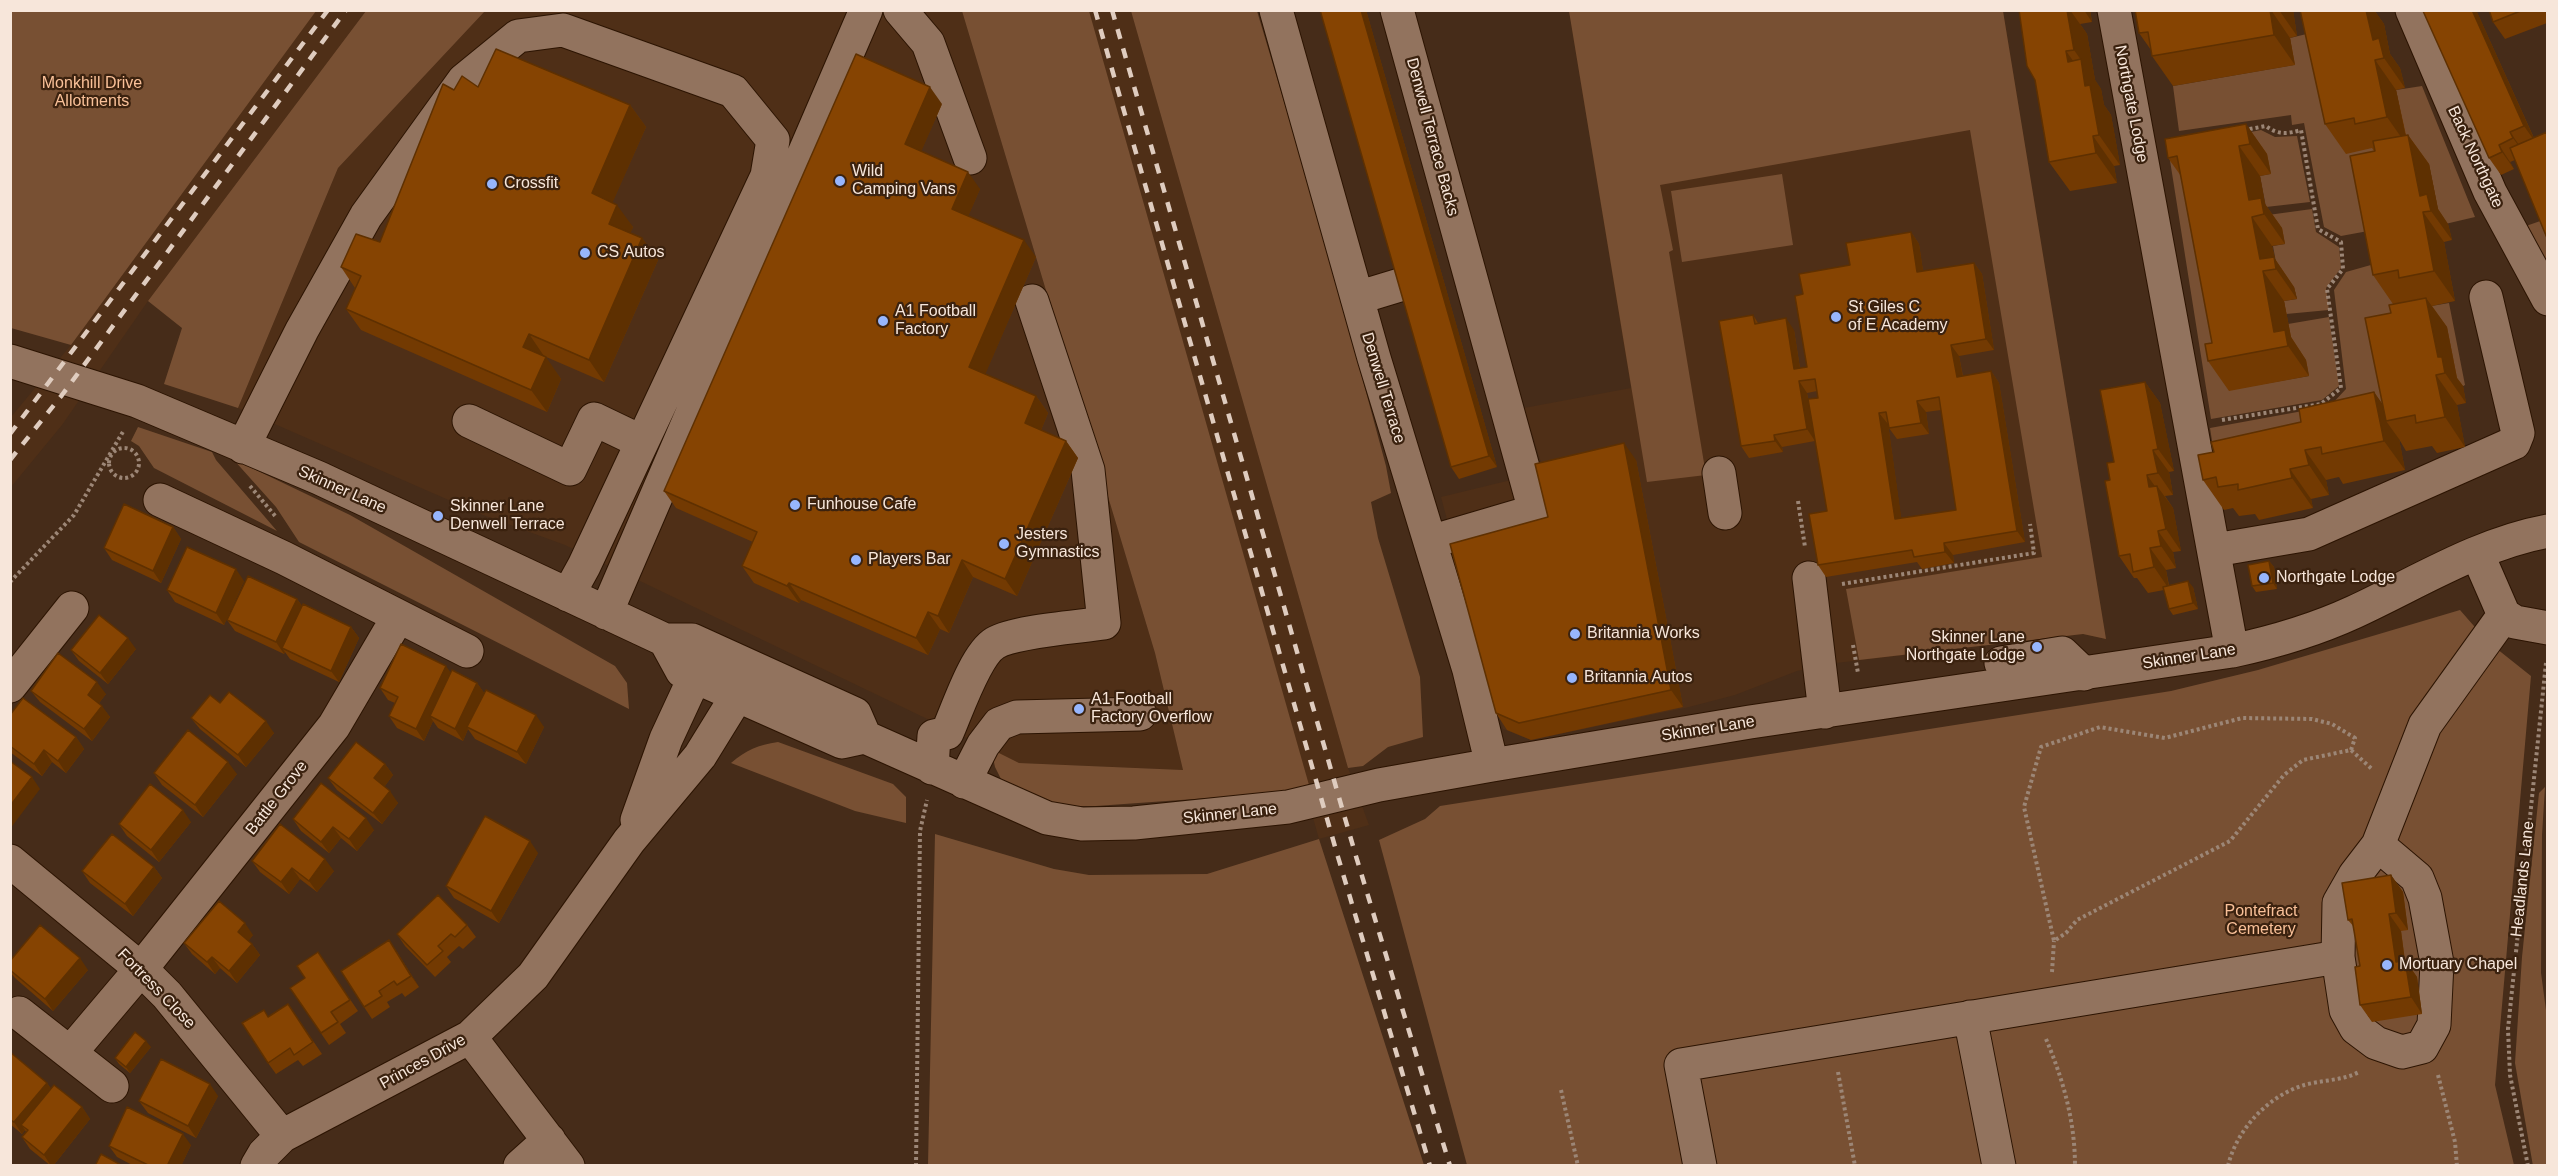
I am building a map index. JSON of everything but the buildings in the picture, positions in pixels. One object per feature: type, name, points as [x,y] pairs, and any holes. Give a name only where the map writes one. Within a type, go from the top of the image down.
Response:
[{"type":"street","points":[[606,613],[866,10]]},
{"type":"street","points":[[900,10],[928,43],[969,158]]},
{"type":"street","name":"Denwell Terrace","points":[[1276,10],[1357,298],[1469,670],[1492,765]]},
{"type":"street","name":"Denwell Terrace Backs","points":[[1397,10],[1454,268],[1535,511],[1430,542]]},
{"type":"street","name":"Northgate Lodge","points":[[2114,10],[2232,651]]},
{"type":"street","name":"Back Northgate","points":[[2412,10],[2490,192],[2547,298]]},
{"type":"street","points":[[243,447],[302,330],[366,216],[464,80],[518,36],[563,30],[733,91],[773,140],[767,176],[568,595]]},
{"type":"street","points":[[1357,298],[1403,284]]},
{"type":"street","points":[[2215,550],[2309,534],[2514,443],[2518,433],[2486,297]]},
{"type":"street","points":[[930,779],[934,736],[947,733],[980,661],[995,643],[1020,636],[1104,624],[1088,470],[1032,301]]},
{"type":"street","name":"Skinner Lane","points":[[10,361],[137,401],[319,478],[665,640],[692,640],[855,714],[865,737],[930,779],[964,782],[1047,818],[1082,824],[1134,823],[1287,807],[1379,785],[1492,765],[2232,651],[2278,641],[2352,613],[2477,553],[2524,535],[2547,531]]},
{"type":"street","points":[[469,421],[570,469],[594,419],[642,442]]},
{"type":"street","points":[[1719,473],[1725,513]]},
{"type":"street","points":[[160,500],[284,558],[467,651]]},
{"type":"street","points":[[2477,553],[2504,615],[2515,622],[2547,628]]},
{"type":"street","points":[[1809,578],[1825,712]]},
{"type":"street","points":[[10,686],[72,608]]},
{"type":"street","points":[[2378,845],[2417,878],[2425,898],[2437,963],[2434,1025],[2421,1047],[2402,1052],[2376,1043],[2356,1028],[2346,1010],[2338,957],[2339,903],[2355,875],[2378,845],[2425,725],[2504,615]]},
{"type":"street","name":"Battle Grove","points":[[70,1053],[141,969],[334,726],[359,687],[398,617]]},
{"type":"street","name":"Skinner Lane","points":[[665,640],[682,671],[842,742],[865,737]]},
{"type":"street","name":"Princes Drive","points":[[629,841],[666,739],[708,648]]},
{"type":"street","name":"Princes Drive","points":[[257,1166],[264,1154],[282,1136],[470,1037],[533,976],[629,841],[700,756],[737,696],[741,683],[740,662]]},
{"type":"street","points":[[964,782],[983,745],[999,724],[1017,717],[1140,714]]},
{"type":"street","name":"Fortress Close","points":[[10,861],[141,969],[167,995],[282,1136]]},
{"type":"street","points":[[1700,1166],[1682,1065],[2338,957]]},
{"type":"street","points":[[19,1013],[112,1086]]},
{"type":"street","points":[[1970,1017],[1999,1166]]},
{"type":"street","points":[[470,1037],[568,1166]]},
{"type":"street","points":[[520,1166],[549,1140]]},
{"type":"path","points":[[2192,425],[2321,404],[2341,388],[2328,290],[2343,269],[2341,242],[2318,229],[2301,130],[2287,134],[2274,132],[2266,126],[2243,130]]},
{"type":"path","points":[[10,582],[74,515],[110,456],[137,401]]},
{"type":"path","points":[[124,447],[133,450],[138,456],[139,465],[135,473],[128,478],[119,477],[112,472],[108,464],[110,456],[116,449],[124,447]]},
{"type":"path","points":[[246,482],[292,540],[284,558]]},
{"type":"path","points":[[1798,501],[1809,578]]},
{"type":"path","points":[[1844,595],[1842,584],[2034,554],[2030,524]]},
{"type":"path","points":[[1852,639],[1859,676]]},
{"type":"path","name":"Headlands Lane","points":[[2528,1166],[2510,1075],[2508,1029],[2546,663]]},
{"type":"path","points":[[2075,1166],[2069,1107],[2058,1068],[2043,1033],[2049,1004],[2054,941],[2024,807],[2041,747],[2100,727],[2165,738],[2242,718],[2312,719],[2332,724],[2355,738],[2351,750]]},
{"type":"path","points":[[2351,750],[2398,792]]},
{"type":"path","points":[[2054,941],[2066,933],[2077,920],[2230,841],[2284,775],[2303,760],[2351,750]]},
{"type":"path","points":[[916,1166],[920,831],[930,779]]},
{"type":"path","points":[[2428,1036],[2455,1142],[2457,1166]]},
{"type":"path","points":[[1832,1040],[1855,1166]]},
{"type":"path","points":[[2228,1166],[2233,1146],[2262,1109],[2299,1087],[2355,1074],[2371,1066],[2376,1043]]},
{"type":"path","points":[[1561,1090],[1578,1166]]},
{"type":"shaded area","points":[[293,11],[366,11],[148,301],[62,425],[11,487],[11,417],[71,345]]},
{"type":"shaded area","points":[[485,11],[962,11],[1155,653],[1183,770],[1019,763],[565,545],[483,515],[238,408],[338,168]]},
{"type":"shaded area","points":[[1086,11],[1131,11],[1348,768],[1369,825],[1319,839]]},
{"type":"shaded area","name":"St Giles C of E Academy","points":[[1569,11],[2003,11],[2106,639],[2083,634],[1836,663],[1797,671],[1735,695],[1685,708],[1531,740],[1503,729],[1441,497],[1544,472],[1524,408],[1631,388]]},
{"type":"green space","name":"Monkhill Drive Allotments","points":[[10,11],[316,11],[71,345],[11,328]]},
{"type":"green space","points":[[366,11],[485,11],[338,168],[238,408],[164,384],[182,328],[148,301]]},
{"type":"green space","points":[[962,11],[1089,11],[1309,785],[1279,793],[1096,806],[1055,806],[1006,789],[995,767],[991,749],[1019,763],[1183,770],[1155,653]]},
{"type":"green space","points":[[1131,11],[1257,11],[1322,229],[1386,466],[1391,493],[1371,502],[1378,538],[1420,677],[1423,737],[1388,747],[1363,766],[1348,768]]},
{"type":"green space","points":[[1569,11],[2003,11],[2106,639],[2083,634],[1859,660],[1846,589],[2042,557],[1970,130],[1660,185],[1673,250],[1669,252],[1706,475],[1647,482]]},
{"type":"green space","points":[[2319,31],[2374,148],[2408,147],[2396,90],[2422,86],[2475,217],[2441,225],[2429,164],[2379,229],[2341,236],[2324,227],[2304,123],[2292,125],[2291,115],[2179,131],[2173,86],[2294,65],[2290,38]]},
{"type":"green space","points":[[2261,130],[2275,137],[2297,136],[2310,202],[2266,207],[2260,176],[2270,174],[2186,169],[2229,390],[2309,376],[2295,362],[2288,324],[2329,317],[2339,386],[2322,400],[2211,419],[2168,148]]},
{"type":"green space","points":[[1782,174],[1793,245],[1682,262],[1671,191]]},
{"type":"green space","points":[[2312,209],[2316,232],[2339,247],[2341,268],[2326,288],[2329,310],[2286,314],[2284,301],[2297,299],[2294,287],[2281,289],[2273,246],[2285,244],[2268,215]]},
{"type":"green space","points":[[2546,219],[2548,224],[2547,269],[2526,226]]},
{"type":"green space","points":[[2385,261],[2420,308],[2449,303],[2465,385],[2400,421],[2219,485],[2210,428],[2330,406],[2346,389],[2334,290],[2346,272]]},
{"type":"green space","points":[[138,427],[212,452],[216,460],[277,531],[154,468],[139,446],[131,441]]},
{"type":"green space","points":[[233,459],[350,515],[615,666],[627,683],[629,709],[299,542],[276,507]]},
{"type":"green space","name":"Pontefract Cemetery","points":[[2460,610],[2487,641],[2531,676],[2495,1085],[2514,1165],[1467,1165],[1379,840],[1425,819],[1440,806],[2171,691],[2258,670]]},
{"type":"green space","points":[[778,742],[893,784],[906,797],[906,823],[855,811],[731,763],[753,749]]},
{"type":"green space","points":[[2545,787],[2542,835],[2541,973],[2548,1025],[2548,1165],[2533,1166],[2515,1063],[2522,957],[2539,793]]},
{"type":"green space","points":[[935,834],[1054,869],[1089,875],[1207,874],[1319,839],[1424,1165],[928,1165]]},
{"type":"railway","points":[[10,434],[328,10]]},
{"type":"railway","points":[[10,460],[62,395],[346,10]]},
{"type":"railway","points":[[1095,10],[1338,857],[1430,1166]]},
{"type":"railway","points":[[1112,10],[1355,853],[1450,1166]]},
{"type":"place","name":"Wild Camping Vans","points":[[840,181]]},
{"type":"place","name":"Crossfit","points":[[492,184]]},
{"type":"place","name":"CS Autos","points":[[585,253]]},
{"type":"place","name":"St Giles C of E Academy","points":[[1836,317]]},
{"type":"place","name":"A1 Football Factory","points":[[883,321]]},
{"type":"place","name":"Funhouse Cafe","points":[[795,505]]},
{"type":"place","name":"Skinner Lane Denwell Terrace","points":[[438,516]]},
{"type":"place","name":"Jesters Gymnastics","points":[[1004,544]]},
{"type":"place","name":"Players Bar","points":[[856,560]]},
{"type":"place","name":"Northgate Lodge","points":[[2264,578]]},
{"type":"place","name":"Britannia Works","points":[[1575,634]]},
{"type":"place","name":"Skinner Lane Northgate Lodge","points":[[2037,647]]},
{"type":"place","name":"Britannia Autos","points":[[1572,678]]},
{"type":"place","name":"A1 Football Factory Overflow","points":[[1079,709]]},
{"type":"place","name":"Mortuary Chapel","points":[[2387,965]]}]
